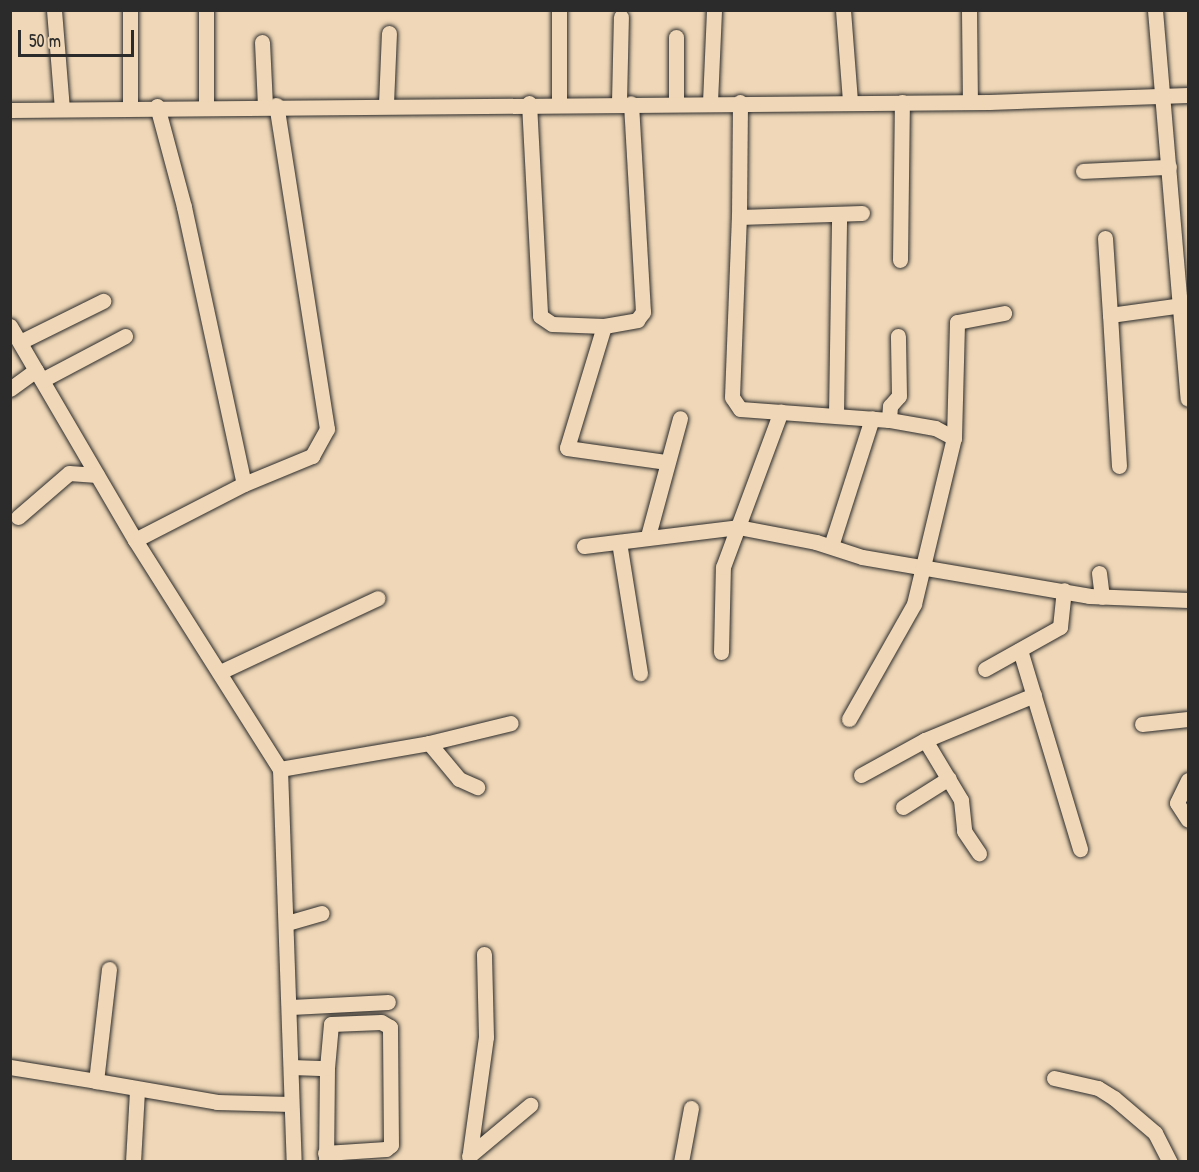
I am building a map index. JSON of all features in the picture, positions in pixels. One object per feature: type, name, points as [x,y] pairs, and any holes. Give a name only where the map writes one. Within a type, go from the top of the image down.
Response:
[{"type":"street","points":[[54,10],[62,109]]},
{"type":"street","points":[[130,10],[130,107]]},
{"type":"street","points":[[206,10],[206,106]]},
{"type":"street","points":[[559,10],[559,103]]},
{"type":"street","points":[[710,102],[714,10]]},
{"type":"street","points":[[843,10],[850,102]]},
{"type":"street","points":[[969,10],[970,102]]},
{"type":"street","points":[[1155,10],[1182,305],[1188,399]]},
{"type":"street","points":[[529,103],[540,316],[552,324],[604,326],[637,320],[643,312],[625,103],[621,17]]},
{"type":"street","points":[[386,104],[388,33]]},
{"type":"street","points":[[676,37],[676,102]]},
{"type":"street","points":[[135,540],[244,484],[312,456],[327,429],[270,105],[262,42]]},
{"type":"street","points":[[10,110],[386,104],[970,102],[1188,94]]},
{"type":"street","points":[[740,102],[733,402],[740,409],[836,414],[889,420],[935,428],[954,438]]},
{"type":"street","points":[[900,260],[902,102]]},
{"type":"street","points":[[157,106],[184,207],[244,484]]},
{"type":"street","points":[[1083,171],[1169,167]]},
{"type":"street","points":[[739,217],[862,213]]},
{"type":"street","points":[[836,414],[839,215]]},
{"type":"street","points":[[1105,238],[1119,466]]},
{"type":"street","points":[[20,342],[103,301]]},
{"type":"street","points":[[1110,315],[1182,305]]},
{"type":"street","points":[[849,719],[914,604],[954,438],[957,322],[1004,313]]},
{"type":"street","points":[[10,326],[135,540],[280,769],[291,1007],[291,1104],[294,1161]]},
{"type":"street","points":[[604,326],[567,448],[667,462]]},
{"type":"street","points":[[10,389],[125,336]]},
{"type":"street","points":[[889,420],[891,404],[899,396],[898,336]]},
{"type":"street","points":[[722,652],[723,567],[781,411]]},
{"type":"street","points":[[648,536],[680,418]]},
{"type":"street","points":[[831,546],[872,418]]},
{"type":"street","points":[[18,517],[69,473],[97,475]]},
{"type":"street","points":[[584,546],[648,536],[738,527],[923,568],[1102,597],[1188,600]]},
{"type":"street","points":[[619,542],[640,673]]},
{"type":"street","points":[[1099,573],[1102,597]]},
{"type":"street","points":[[985,669],[1060,627],[1064,590]]},
{"type":"street","points":[[220,672],[378,598]]},
{"type":"street","points":[[1020,650],[1080,849]]},
{"type":"street","points":[[861,775],[925,740],[1034,695]]},
{"type":"street","points":[[1143,724],[1188,718]]},
{"type":"street","points":[[280,769],[429,743],[511,723]]},
{"type":"street","points":[[925,740],[962,800],[967,837],[979,853]]},
{"type":"street","points":[[429,743],[459,779],[477,787]]},
{"type":"street","points":[[903,807],[949,778]]},
{"type":"street","points":[[1188,780],[1177,803],[1188,820]]},
{"type":"street","points":[[287,923],[322,913]]},
{"type":"street","points":[[469,1157],[486,1037],[484,954]]},
{"type":"street","points":[[96,1081],[110,969]]},
{"type":"street","points":[[291,1007],[388,1002]]},
{"type":"street","points":[[381,1022],[390,1028],[391,1145],[386,1149],[325,1157],[327,1068],[331,1024],[381,1022]]},
{"type":"street","points":[[10,1067],[96,1081],[137,1091],[218,1102],[291,1104]]},
{"type":"street","points":[[291,1067],[327,1068]]},
{"type":"street","points":[[1054,1078],[1098,1088],[1114,1098],[1155,1133],[1170,1161]]},
{"type":"street","points":[[133,1161],[137,1091]]},
{"type":"street","points":[[469,1157],[530,1105]]},
{"type":"street","points":[[681,1161],[691,1108]]}]
